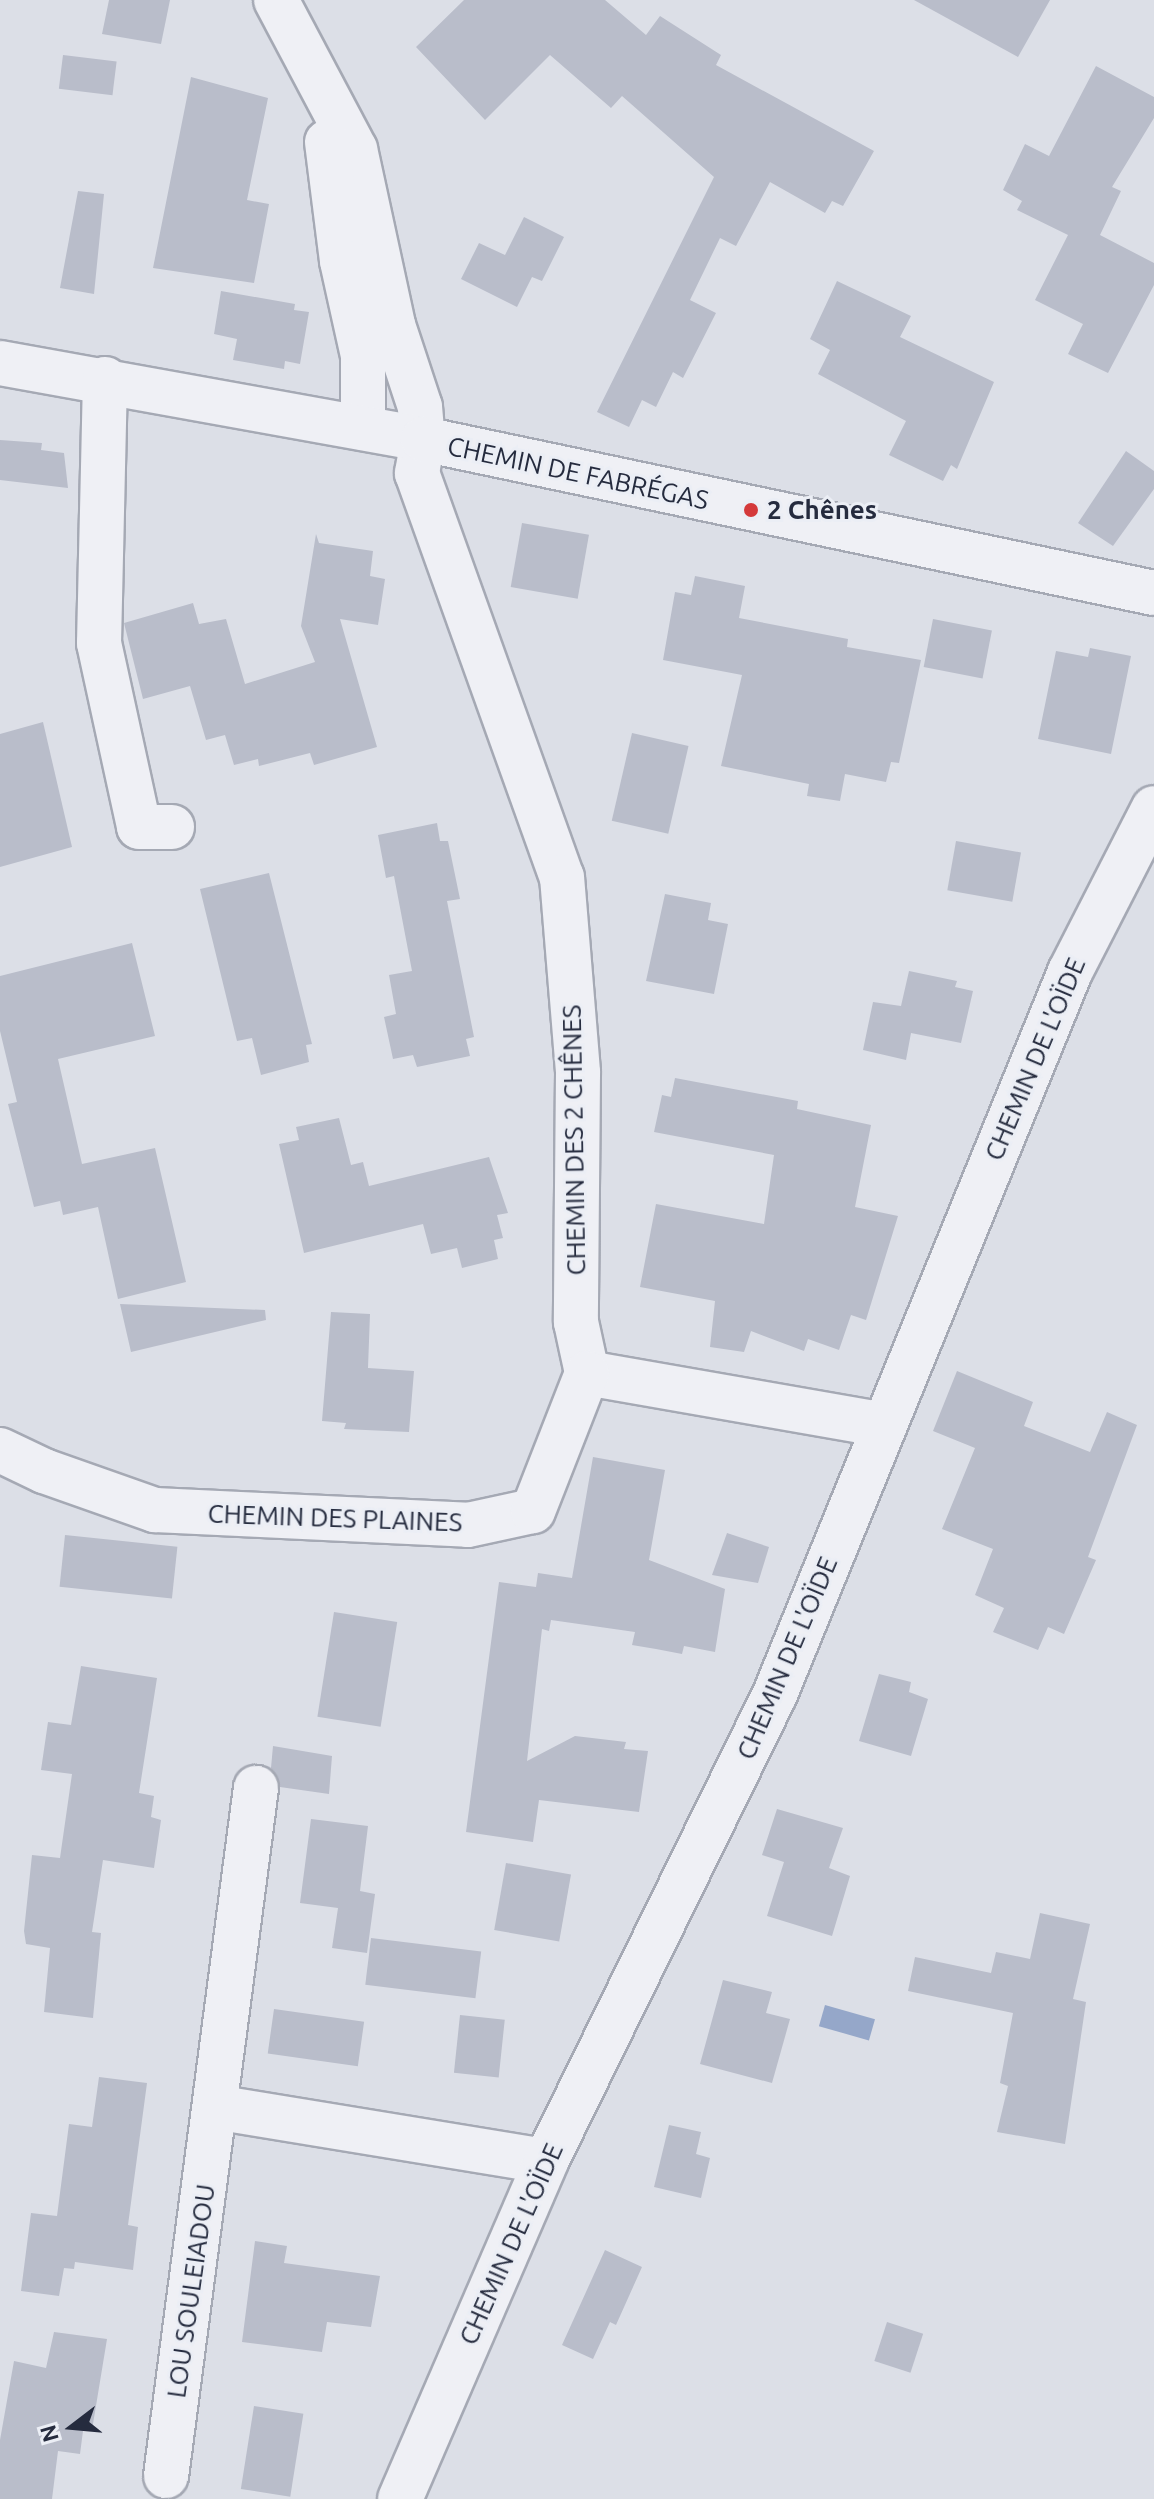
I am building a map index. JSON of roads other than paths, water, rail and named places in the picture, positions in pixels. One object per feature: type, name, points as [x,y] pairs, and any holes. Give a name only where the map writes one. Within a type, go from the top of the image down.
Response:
[{"type":"street","name":"CHEMIN DES 2 CHÊNES","points":[[276,0],[355,149],[393,325],[420,407],[423,439],[417,473],[562,877],[578,1073],[576,1322],[587,1373]]},
{"type":"street","points":[[320,83],[342,261],[363,356],[363,428]]},
{"type":"street","name":"CHEMIN DE FABRÉGAS","points":[[0,363],[105,379],[423,439],[1154,593]]},
{"type":"street","points":[[105,379],[99,643],[139,827],[172,827]]},
{"type":"street","name":"CHEMIN DE L'OÏDE","points":[[400,2499],[546,2161],[775,1694],[1070,972],[1154,808]]},
{"type":"street","points":[[587,1373],[884,1425]]},
{"type":"street","name":"CHEMIN DES PLAINES","points":[[0,1450],[44,1471],[155,1510],[468,1525],[533,1511],[587,1373]]},
{"type":"street","name":"LOU SOULEIADOU","points":[[166,2476],[256,1788]]},
{"type":"street","points":[[215,2107],[546,2161]]},
{"type":"water","points":[[825,2005],[875,2019],[869,2040],[819,2026]]},
{"type":"place","name":"2 Chênes","points":[[751,510]]}]
